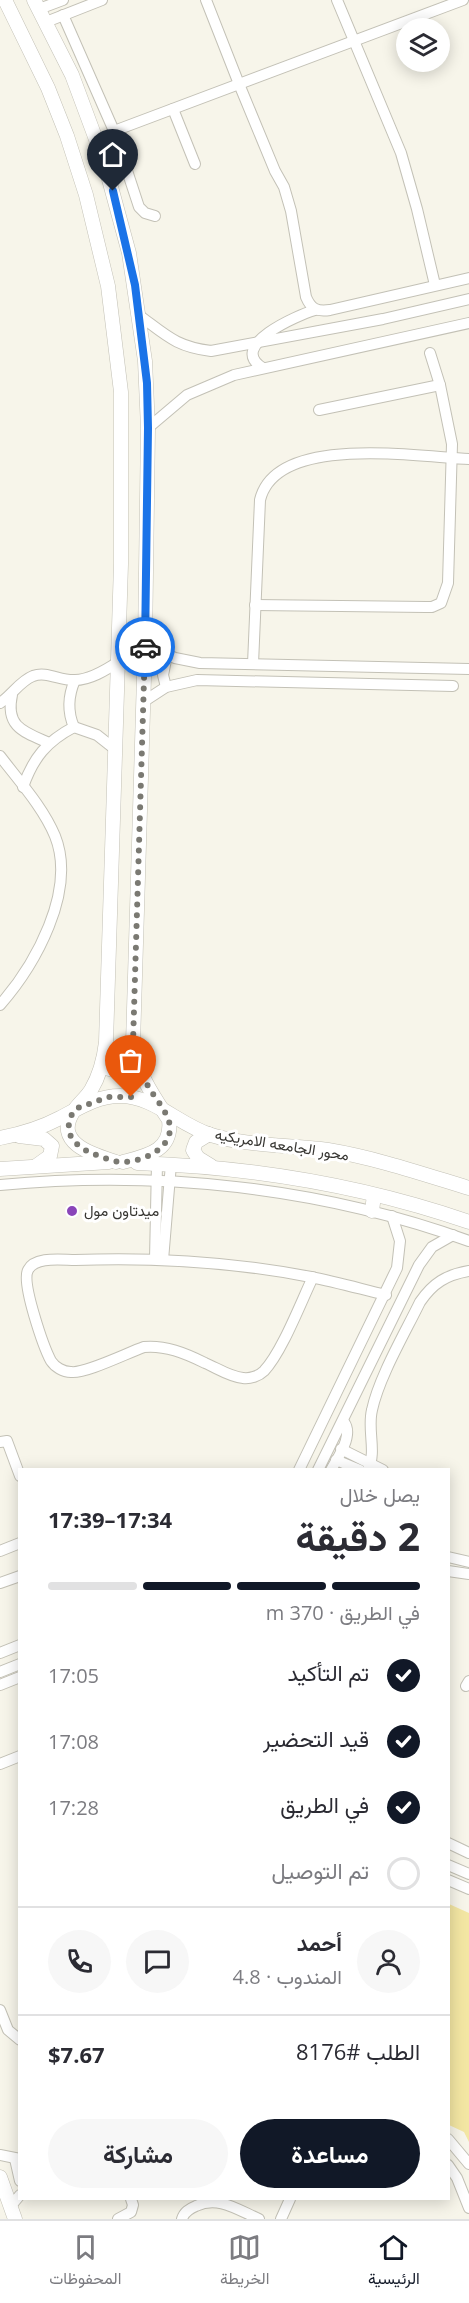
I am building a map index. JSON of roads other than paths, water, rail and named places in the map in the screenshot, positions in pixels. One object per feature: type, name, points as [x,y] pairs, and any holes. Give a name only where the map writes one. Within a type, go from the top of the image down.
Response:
[{"type":"main road","points":[[4,0],[48,88],[67,136],[86,195],[102,256],[113,317],[121,392],[123,477],[106,1042],[103,1061],[90,1092],[75,1109],[69,1121],[69,1129],[74,1142],[85,1151],[120,1162],[152,1154],[163,1146],[170,1134],[170,1120],[147,1085],[134,1055]]},
{"type":"main road","points":[[37,5],[72,75],[93,130],[122,222],[140,316],[145,361],[148,428],[145,644],[134,1055],[131,1066],[123,1072],[109,1069],[103,1061]]},
{"type":"main road","points":[[48,88],[56,92],[64,90],[70,84],[72,75]]},
{"type":"main road","points":[[67,136],[70,128],[78,123],[87,124],[93,130]]},
{"type":"main road","name":"محور الجامعه الامريكيه","points":[[6,1136],[45,1125],[97,1100],[120,1096],[142,1100],[209,1134],[239,1141],[330,1151],[469,1188]]},
{"type":"main road","points":[[209,1134],[196,1142],[193,1150],[198,1158],[210,1166]]},
{"type":"main road","points":[[6,1136],[44,1139],[50,1143],[52,1149],[50,1156],[36,1166]]},
{"type":"main road","name":"محور الجامعه الامريكيه","points":[[0,1169],[120,1162],[210,1166],[317,1182],[374,1195],[469,1222]]},
{"type":"main road","points":[[372,1211],[374,1195]]},
{"type":"main road","points":[[0,2177],[13,2213]]},
{"type":"street","points":[[37,5],[63,0]]},
{"type":"street","points":[[46,22],[88,2],[102,0]]},
{"type":"street","points":[[206,0],[275,171],[284,187],[291,211],[306,297],[310,306],[315,310]]},
{"type":"street","points":[[337,0],[401,153],[415,200],[435,285]]},
{"type":"street","points":[[114,131],[463,0]]},
{"type":"street","points":[[63,15],[114,131],[139,207],[145,213],[155,216]]},
{"type":"street","points":[[173,109],[195,164]]},
{"type":"street","points":[[263,368],[256,364],[253,356],[254,348],[283,323],[315,310],[330,310],[469,278]]},
{"type":"street","points":[[140,316],[177,344],[211,351],[383,319],[469,299]]},
{"type":"street","points":[[148,428],[187,395],[203,386],[234,375],[469,323]]},
{"type":"street","points":[[255,605],[415,608],[438,605],[445,598],[448,583],[452,444],[440,385],[430,353]]},
{"type":"street","points":[[319,410],[440,385]]},
{"type":"street","points":[[254,664],[260,500],[265,486],[280,471],[305,460],[333,454],[469,459]]},
{"type":"street","points":[[145,644],[167,655],[200,663],[469,669]]},
{"type":"street","points":[[166,687],[163,675],[167,655]]},
{"type":"street","points":[[0,703],[12,695],[24,681],[33,676],[47,674],[75,680],[102,672],[118,662]]},
{"type":"street","points":[[295,665],[295,682]]},
{"type":"street","points":[[403,668],[403,685]]},
{"type":"street","points":[[418,668],[418,685]]},
{"type":"street","points":[[74,727],[69,707],[70,693],[75,680]]},
{"type":"street","points":[[143,702],[166,687],[197,680],[453,686]]},
{"type":"street","points":[[12,695],[10,709],[15,723],[23,732],[49,743]]},
{"type":"street","points":[[74,727],[97,735],[116,750]]},
{"type":"street","points":[[23,788],[31,766],[49,743],[74,727]]},
{"type":"street","points":[[0,756],[50,825],[60,851],[60,879],[53,912],[40,947],[19,982],[0,1005]]},
{"type":"street","points":[[159,1260],[162,1201],[157,1180],[164,1164]]},
{"type":"street","points":[[162,1201],[169,1181],[164,1164]]},
{"type":"street","points":[[0,1185],[115,1178],[253,1189],[372,1211],[469,1240]]},
{"type":"street","points":[[300,1468],[386,1295],[397,1268],[400,1253],[398,1234],[392,1216]]},
{"type":"street","points":[[319,1468],[423,1258],[432,1247],[453,1235]]},
{"type":"street","points":[[313,1277],[276,1354],[265,1370],[254,1377],[243,1378],[195,1358],[156,1346],[144,1347],[74,1372],[56,1366],[51,1361],[26,1285],[28,1269],[43,1261],[159,1260],[244,1267],[313,1277],[386,1295]]},
{"type":"street","points":[[341,1449],[370,1467],[372,1409],[420,1302],[426,1292],[440,1280],[469,1271]]},
{"type":"street","points":[[343,1421],[348,1433],[334,1465],[350,1468]]},
{"type":"street","points":[[0,1442],[7,1441],[18,1471]]},
{"type":"street","points":[[0,1551],[18,1544]]},
{"type":"street","points":[[450,1557],[469,1562]]},
{"type":"street","points":[[450,1570],[469,1574]]},
{"type":"street","points":[[0,1583],[18,1577]]},
{"type":"street","points":[[0,1653],[18,1646]]},
{"type":"street","points":[[0,1671],[18,1665]]},
{"type":"street","points":[[0,1685],[18,1678]]},
{"type":"street","points":[[0,1764],[18,1757]]},
{"type":"street","points":[[450,1844],[469,1852]]},
{"type":"street","points":[[450,1866],[469,1874]]},
{"type":"street","points":[[450,1881],[469,1889]]},
{"type":"street","points":[[0,2010],[8,2030],[18,2038]]},
{"type":"street","points":[[450,2141],[469,2164]]},
{"type":"street","points":[[0,2155],[17,2159],[18,2176]]},
{"type":"street","points":[[450,2169],[469,2208]]},
{"type":"street","points":[[118,2219],[131,2212],[133,2205],[131,2200]]},
{"type":"street","points":[[183,2217],[187,2200]]},
{"type":"street","points":[[183,2217],[205,2202],[216,2200],[259,2219]]},
{"type":"street","points":[[281,2219],[290,2200]]},
{"type":"place","name":"ميدتاون مول","points":[[72,1211]]}]
